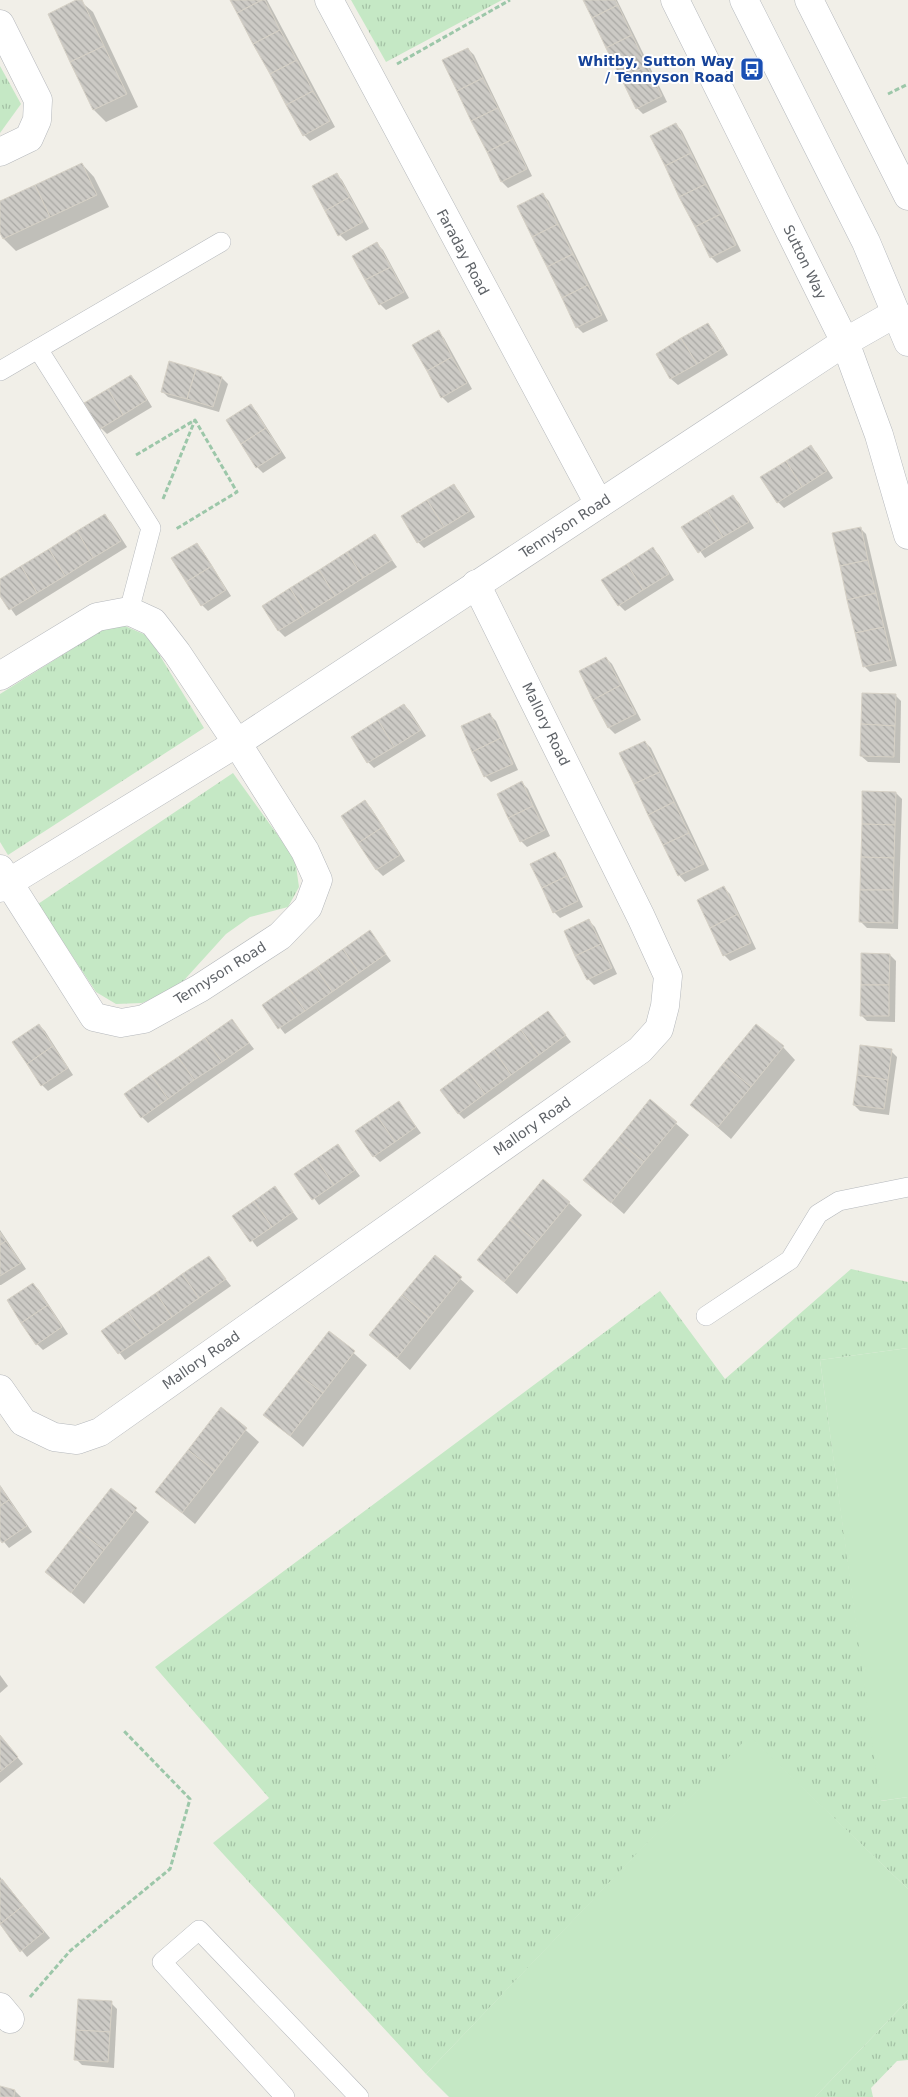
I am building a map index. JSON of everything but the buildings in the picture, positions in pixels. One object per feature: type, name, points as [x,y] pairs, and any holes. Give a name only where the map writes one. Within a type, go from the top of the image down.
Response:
[{"type":"street","name":"Faraday Road","points":[[329,0],[599,504]]},
{"type":"street","name":"Sutton Way","points":[[675,0],[846,342],[879,435],[908,535]]},
{"type":"street","points":[[744,0],[866,242],[908,342]]},
{"type":"street","points":[[809,0],[908,196]]},
{"type":"street","points":[[0,24],[38,100],[37,120],[30,138],[0,152]]},
{"type":"street","name":"Tennyson Road","points":[[129,611],[153,622],[177,653],[237,742],[306,851],[318,880],[308,907],[280,936],[200,988],[144,1019],[121,1023],[94,1017],[3,880],[237,742],[846,342],[896,313]]},
{"type":"street","name":"Mallory Road","points":[[0,1389],[23,1422],[54,1437],[77,1440],[100,1432],[640,1050],[658,1029],[665,1006],[668,976],[641,917],[476,584]]},
{"type":"street","points":[[0,676],[97,617],[129,611]]},
{"type":"lane","points":[[0,371],[221,242]]},
{"type":"lane","points":[[38,349],[151,528],[129,611]]},
{"type":"lane","points":[[706,1316],[790,1260],[818,1214],[839,1201],[908,1187]]},
{"type":"lane","points":[[285,2097],[162,1962],[199,1930],[359,2097]]},
{"type":"path","points":[[370,79],[510,0]]},
{"type":"path","points":[[882,96],[908,84]]},
{"type":"path","points":[[114,468],[195,420]]},
{"type":"path","points":[[151,528],[195,420]]},
{"type":"path","points":[[146,547],[237,492],[195,420]]},
{"type":"path","points":[[5,2013],[70,1951],[170,1869],[190,1799],[123,1730]]},
{"type":"green space","points":[[351,0],[502,0],[386,62]]},
{"type":"green space","points":[[0,66],[21,104],[0,133]]},
{"type":"green space","points":[[125,626],[148,636],[204,728],[8,855],[0,842],[0,694],[104,629]]},
{"type":"green space","points":[[233,773],[295,859],[299,887],[288,907],[250,917],[226,934],[177,988],[142,1003],[116,1004],[96,992],[38,904]]},
{"type":"green space","points":[[851,1269],[908,1282],[908,1348],[820,1360],[881,1801],[908,1797],[908,1889],[749,1737],[426,2074],[213,1843],[269,1798],[155,1667],[660,1291],[725,1379]]},
{"type":"green space","points":[[908,1348],[908,1797],[880,1801],[820,1360]]},
{"type":"green space","points":[[749,1736],[908,1889],[908,2000],[815,2097],[449,2097],[426,2074]]},
{"type":"green space","points":[[908,2000],[908,2060],[897,2061],[871,2088],[873,2097],[815,2097]]},
{"type":"place","name":"Whitby, Sutton Way / Tennyson Road","points":[[752,69]]}]
